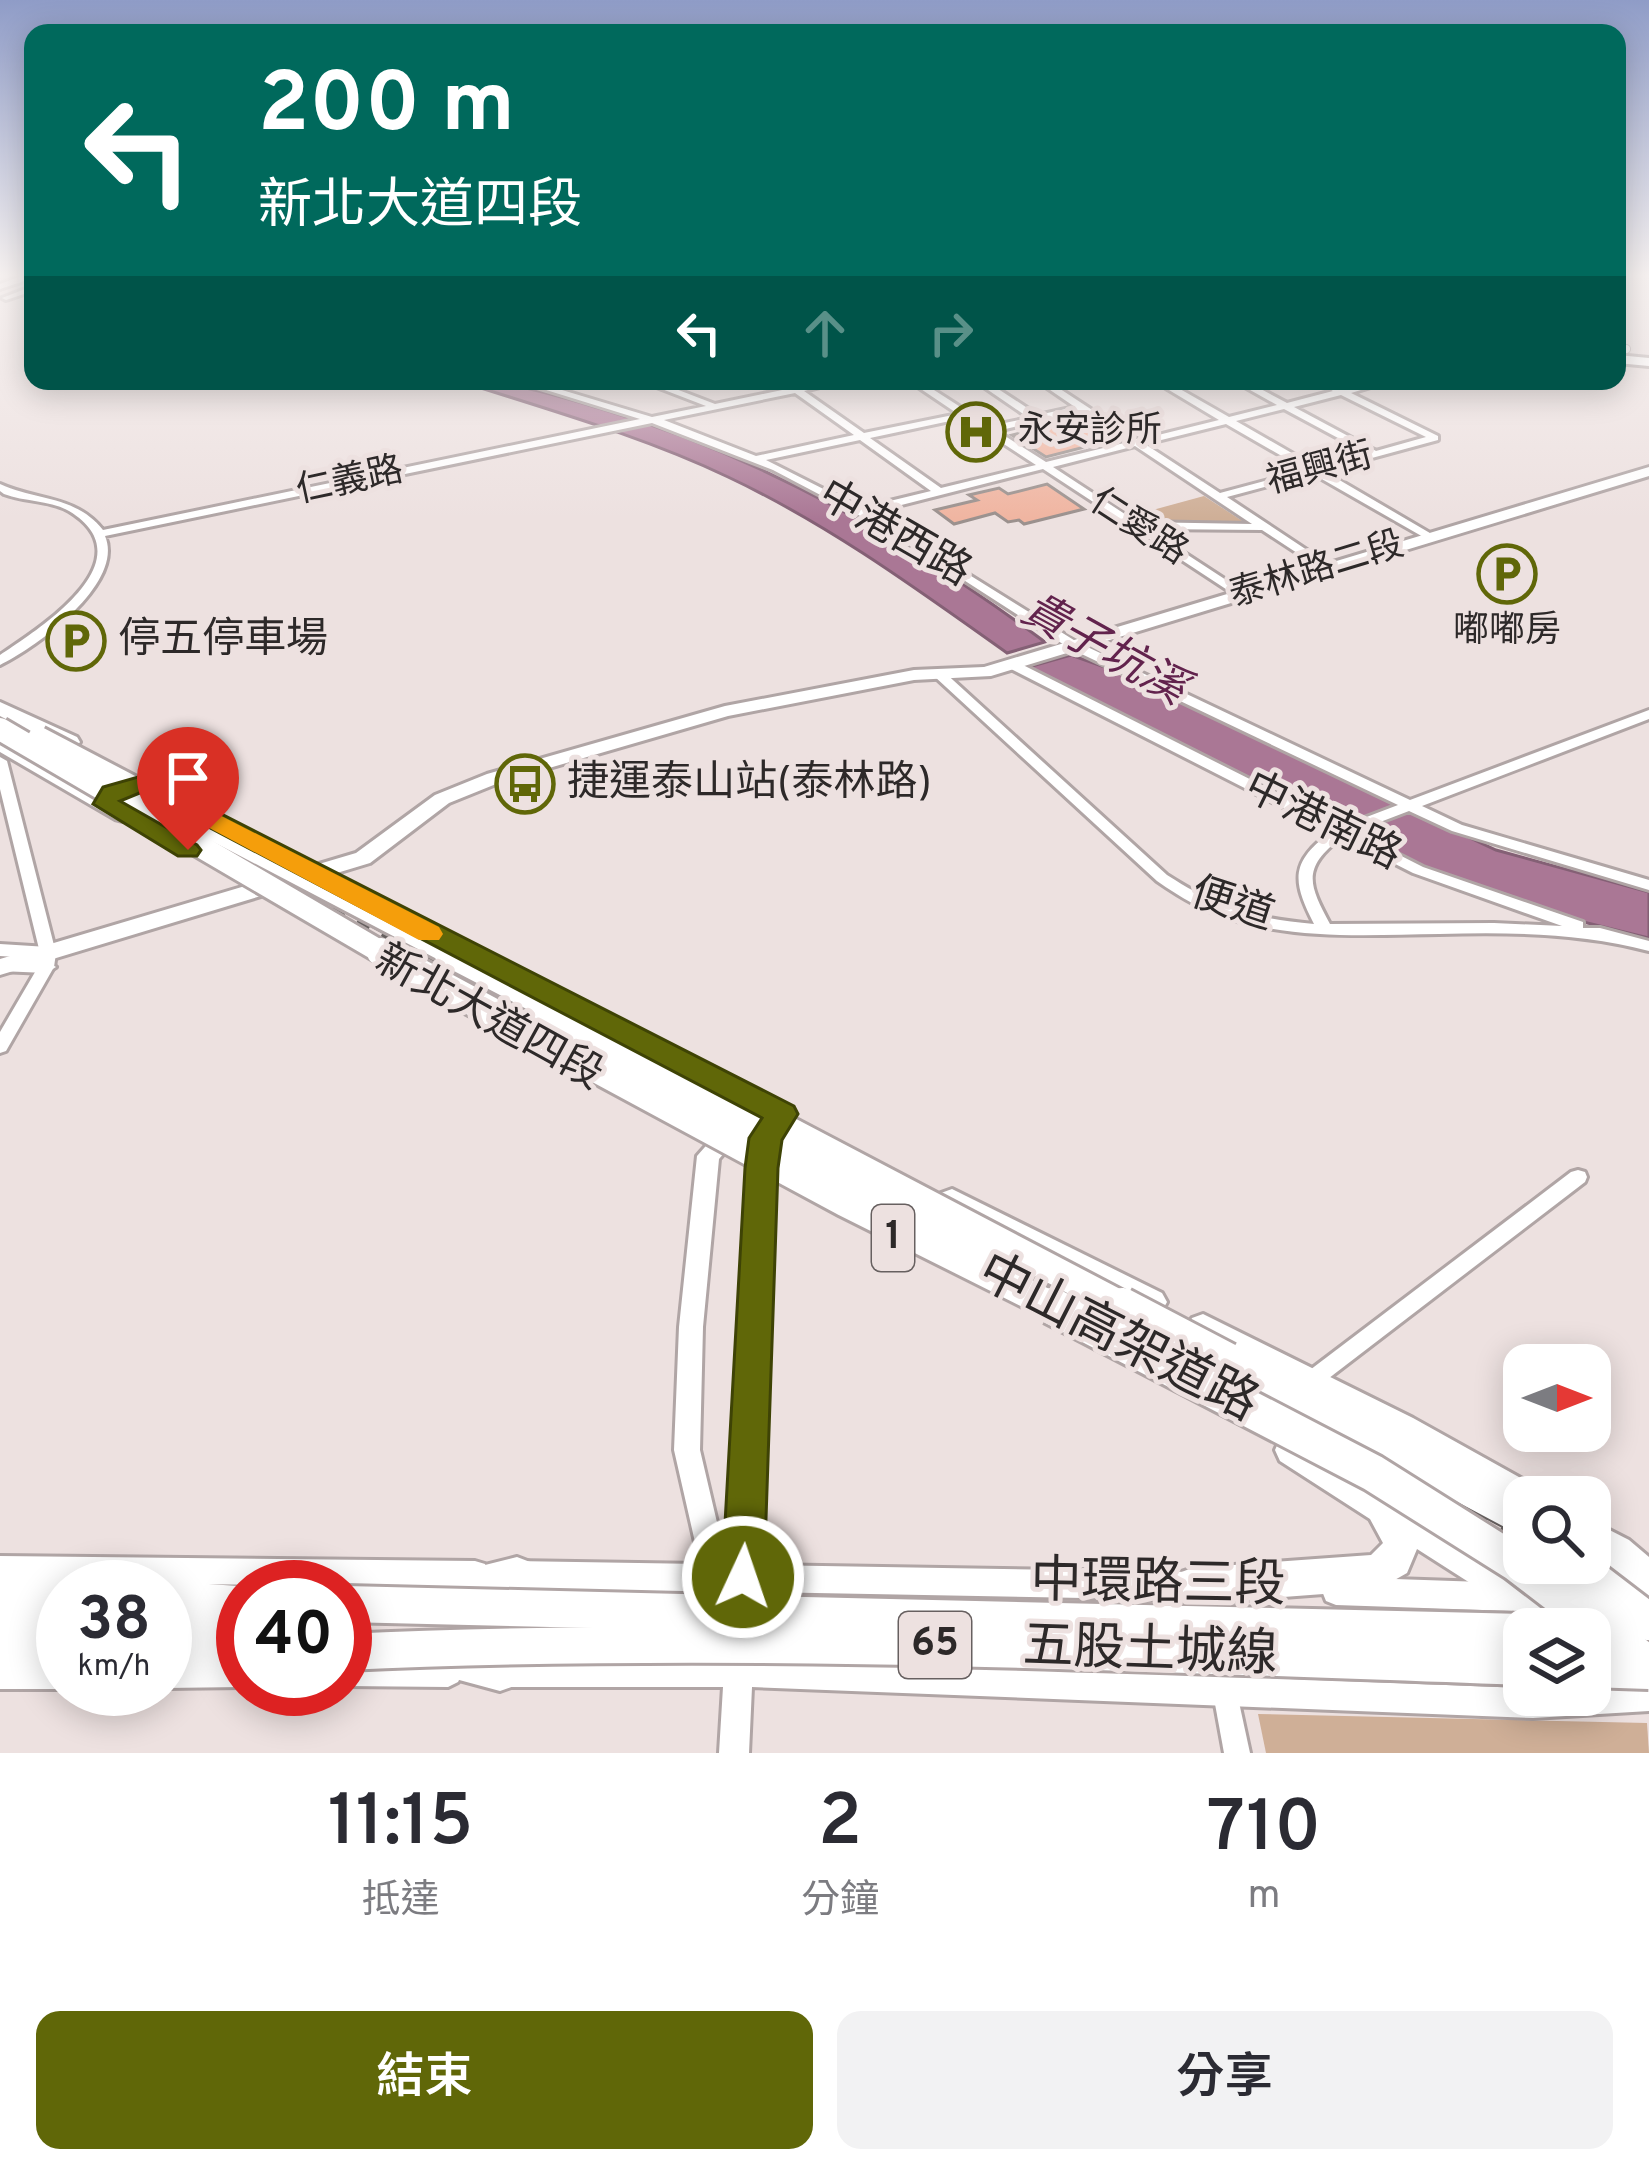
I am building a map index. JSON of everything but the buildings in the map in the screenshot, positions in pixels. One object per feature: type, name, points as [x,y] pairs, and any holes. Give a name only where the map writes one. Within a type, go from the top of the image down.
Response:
[{"type":"main road","name":"泰林路二段","points":[[938,673],[985,672],[1649,471]]},
{"type":"main road","points":[[46,960],[256,890],[306,882],[363,858],[442,799],[494,778],[725,711],[938,673]]},
{"type":"main road","name":"1","points":[[0,708],[145,783],[306,882]]},
{"type":"main road","name":"中山高架道路","points":[[0,725],[369,946],[844,1202],[1223,1376],[1386,1445],[1503,1517]]},
{"type":"main road","name":"1","points":[[0,743],[256,890]]},
{"type":"main road","points":[[106,804],[117,788],[145,783]]},
{"type":"main road","points":[[306,882],[530,1012],[1223,1376]]},
{"type":"main road","name":"新北大道四段","points":[[306,882],[770,1140],[1401,1472],[1503,1536]]},
{"type":"main road","name":"新北大道四段","points":[[256,890],[720,1145],[770,1140],[1309,1382],[1503,1488]]},
{"type":"main road","points":[[3,965],[86,955]]},
{"type":"main road","name":"新北大道四段","points":[[770,1140],[1307,1458],[1529,1597],[1575,1594],[1649,1619]]},
{"type":"main road","name":"中山高架道路","points":[[1223,1376],[1516,1563],[1649,1668]]},
{"type":"main road","points":[[1192,1586],[1377,1572],[1394,1560],[1402,1542],[1378,1502]]},
{"type":"main road","points":[[1611,1553],[1649,1582]]},
{"type":"main road","points":[[372,1609],[517,1574]]},
{"type":"main road","points":[[1575,1594],[1649,1593]]},
{"type":"main road","points":[[0,1594],[36,1595]]},
{"type":"main road","name":"新北大道四段","points":[[1575,1594],[1649,1668]]},
{"type":"main road","name":"五股土城線","points":[[372,1604],[1529,1597]]},
{"type":"main road","points":[[0,1623],[36,1624]]},
{"type":"main road","points":[[1611,1635],[1649,1635]]},
{"type":"main road","points":[[372,1641],[500,1672]]},
{"type":"main road","name":"五股土城線","points":[[372,1650],[470,1644],[826,1642],[1503,1666]]},
{"type":"main road","points":[[1611,1647],[1649,1668]]},
{"type":"main road","points":[[0,1653],[36,1654]]},
{"type":"main road","points":[[1611,1669],[1649,1668]]},
{"type":"street","name":"中港西路","points":[[553,390],[756,459],[856,513],[1068,647],[1407,806],[1457,828],[1649,885]]},
{"type":"street","points":[[671,390],[715,406]]},
{"type":"street","points":[[648,419],[791,390]]},
{"type":"street","points":[[797,390],[939,492]]},
{"type":"street","name":"仁愛路","points":[[928,390],[1242,595]]},
{"type":"street","points":[[993,390],[1036,419]]},
{"type":"street","points":[[1056,390],[1328,568]]},
{"type":"street","points":[[1175,390],[1429,536]]},
{"type":"street","points":[[1256,390],[1377,454]]},
{"type":"street","points":[[1338,390],[1344,393]]},
{"type":"street","points":[[856,513],[1354,390]]},
{"type":"street","name":"福興街","points":[[1220,496],[1435,438],[1344,393]]},
{"type":"street","points":[[987,430],[1084,408]]},
{"type":"street","points":[[756,459],[965,415]]},
{"type":"street","name":"仁義路","points":[[101,534],[648,419]]},
{"type":"street","points":[[0,487],[14,496],[72,509],[106,542],[104,563],[74,604],[0,661]]},
{"type":"street","points":[[1132,524],[1266,527]]},
{"type":"street","name":"中港南路","points":[[1014,663],[1341,832],[1483,896],[1649,946]]},
{"type":"street","name":"便道","points":[[938,673],[1181,893],[1246,916],[1325,929],[1480,928],[1608,935]]},
{"type":"street","points":[[1325,929],[1308,897],[1303,871],[1314,849],[1341,832],[1649,714]]},
{"type":"street","points":[[0,761],[46,960],[0,1047]]},
{"type":"street","points":[[0,832],[18,833]]},
{"type":"street","points":[[734,1753],[738,1672],[729,1577],[770,1140]]},
{"type":"street","points":[[720,1145],[708,1156],[687,1394],[687,1450],[729,1577]]},
{"type":"street","points":[[1309,1382],[1441,1273],[1578,1177]]},
{"type":"street","name":"中環路三段","points":[[0,1570],[729,1577],[1529,1597]]},
{"type":"street","points":[[372,1671],[738,1672],[1533,1703],[1649,1696]]},
{"type":"street","points":[[0,1674],[36,1674]]},
{"type":"street","points":[[1225,1693],[1237,1753]]},
{"type":"shaded area","points":[[487,390],[529,390],[602,409],[778,477],[942,570],[1045,642],[1007,653],[836,536],[765,495],[629,436]]},
{"type":"shaded area","points":[[1204,496],[1247,524],[1136,522],[1127,517]]},
{"type":"shaded area","points":[[1071,655],[1116,671],[1496,850],[1649,892],[1649,938],[1571,919],[1414,863],[1025,668]]},
{"type":"shaded area","points":[[1258,1714],[1647,1723],[1649,1753],[1266,1753]]},
{"type":"railway","points":[[0,728],[417,955]]},
{"type":"railway","points":[[412,952],[1503,1532]]},
{"type":"railway","points":[[1600,1584],[1649,1610]]},
{"type":"slow traffic","points":[[194,810],[429,934]]},
{"type":"place","name":"永安診所","points":[[976,432]]},
{"type":"place","name":"嘟嘟房","points":[[1507,574]]},
{"type":"place","name":"停五停車場","points":[[76,641]]},
{"type":"place","name":"捷運泰山站(泰林路)","points":[[525,784]]},
{"type":"route","points":[[188,850],[106,804],[112,792],[131,783],[145,783],[312,874],[782,1114],[766,1138],[761,1168],[743,1577]]},
{"type":"water label","name":"貴子坑溪","points":[[1103,651]]}]
